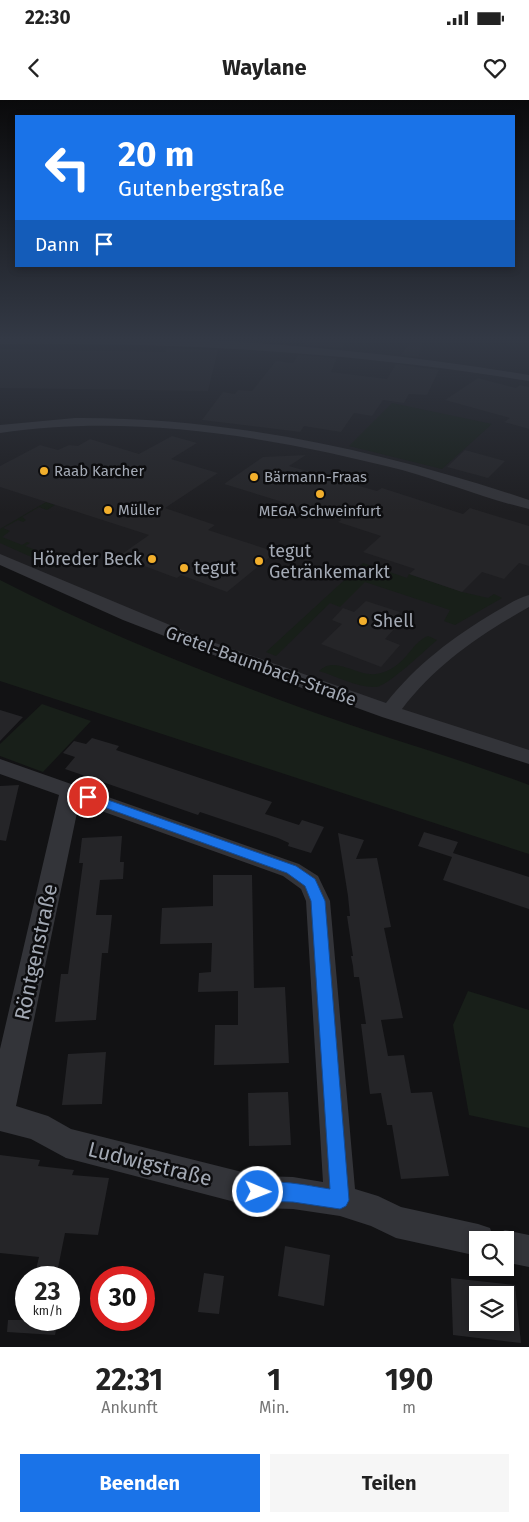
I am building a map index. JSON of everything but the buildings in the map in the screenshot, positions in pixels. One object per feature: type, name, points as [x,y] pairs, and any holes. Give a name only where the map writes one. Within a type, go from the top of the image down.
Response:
[{"type":"street","points":[[0,429],[39,423],[93,421],[145,424],[241,434],[368,457],[485,489],[529,505]]},
{"type":"street","name":"Gretel-Baumbach-Straße","points":[[0,559],[116,612],[389,712],[529,757]]},
{"type":"street","points":[[389,712],[416,677],[437,658],[466,636],[529,600]]},
{"type":"street","points":[[0,766],[292,870],[310,883],[318,901],[340,1200]]},
{"type":"street","name":"Röntgenstraße","points":[[0,1112],[71,791]]},
{"type":"street","name":"Ludwigstraße","points":[[0,1117],[37,1126],[66,1143],[258,1192],[293,1193],[340,1200],[378,1212],[396,1222],[469,1238]]},
{"type":"street","points":[[514,1248],[529,1251]]},
{"type":"shaded area","points":[[0,395],[529,395],[529,756],[293,677],[0,559]]},
{"type":"shaded area","points":[[392,403],[492,424],[442,469],[349,446]]},
{"type":"shaded area","points":[[46,502],[55,505],[47,510],[39,507],[22,517],[26,520],[23,522],[18,520],[3,528],[10,531],[2,537],[22,545],[27,542],[30,543],[25,546],[46,554],[51,551],[54,552],[49,555],[61,560],[67,556],[71,558],[56,568],[0,543],[0,529]]},
{"type":"shaded area","points":[[363,563],[407,578],[409,574],[462,592],[488,598],[494,594],[502,598],[455,625],[444,621],[450,610],[365,582],[340,607],[330,603],[276,656],[266,652]]},
{"type":"shaded area","points":[[0,580],[76,617],[231,682],[337,721],[529,785],[529,854],[0,681]]},
{"type":"shaded area","points":[[428,636],[437,640],[389,681],[376,687],[355,684],[319,671],[332,665],[361,673],[376,674],[386,672],[400,662],[416,644]]},
{"type":"shaded area","points":[[42,704],[91,721],[43,772],[0,756],[0,744]]},
{"type":"shaded area","points":[[468,991],[529,1010],[529,1128],[469,1115],[453,1025]]},
{"type":"place","name":"Raab Karcher","points":[[44,471]]},
{"type":"place","name":"Bärmann-Fraas","points":[[254,477]]},
{"type":"place","name":"MEGA Schweinfurt","points":[[320,494]]},
{"type":"place","name":"Müller","points":[[108,510]]},
{"type":"place","name":"Höreder Beck","points":[[152,559]]},
{"type":"place","name":"tegut Getränkemarkt","points":[[259,561]]},
{"type":"place","name":"tegut","points":[[184,568]]},
{"type":"place","name":"Shell","points":[[363,621]]},
{"type":"route","points":[[88,797],[292,870],[310,883],[318,901],[340,1200],[293,1193],[258,1192]]}]
